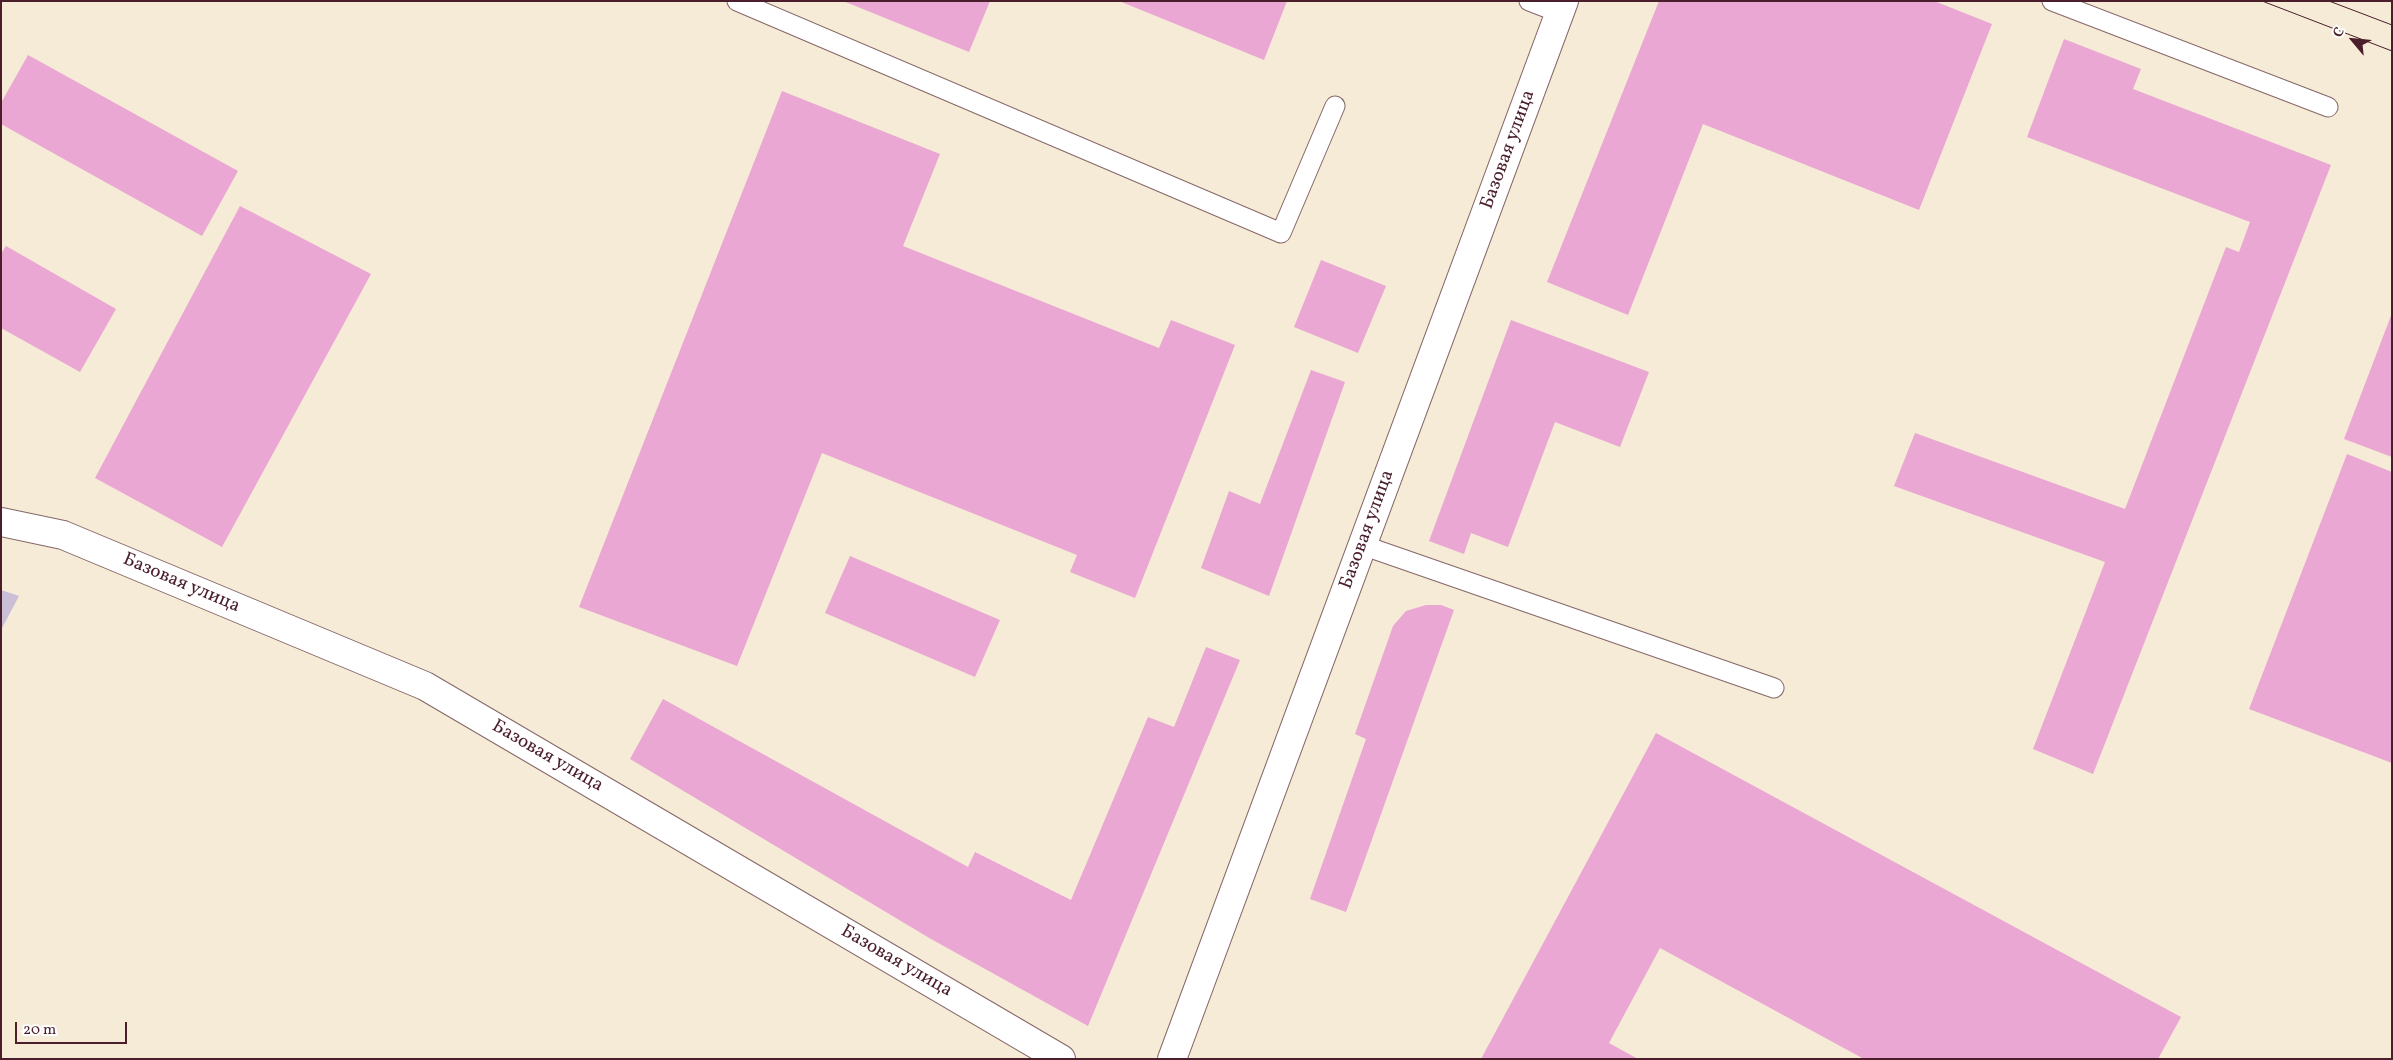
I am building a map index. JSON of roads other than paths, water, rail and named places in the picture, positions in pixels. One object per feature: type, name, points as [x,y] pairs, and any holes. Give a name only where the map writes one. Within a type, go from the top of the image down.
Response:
[{"type":"street","name":"Базовая улица","points":[[1172,1059],[1562,7]]},
{"type":"street","name":"Базовая улица","points":[[1,522],[63,535],[425,686],[1061,1059]]},
{"type":"lane","points":[[737,1],[1281,233],[1335,106]]},
{"type":"lane","points":[[1529,1],[1562,7]]},
{"type":"lane","points":[[2052,1],[2328,107]]},
{"type":"lane","points":[[1362,545],[1774,688]]},
{"type":"tram line","points":[[2262,1],[2392,51]]},
{"type":"tram line","points":[[2329,1],[2392,25]]}]
